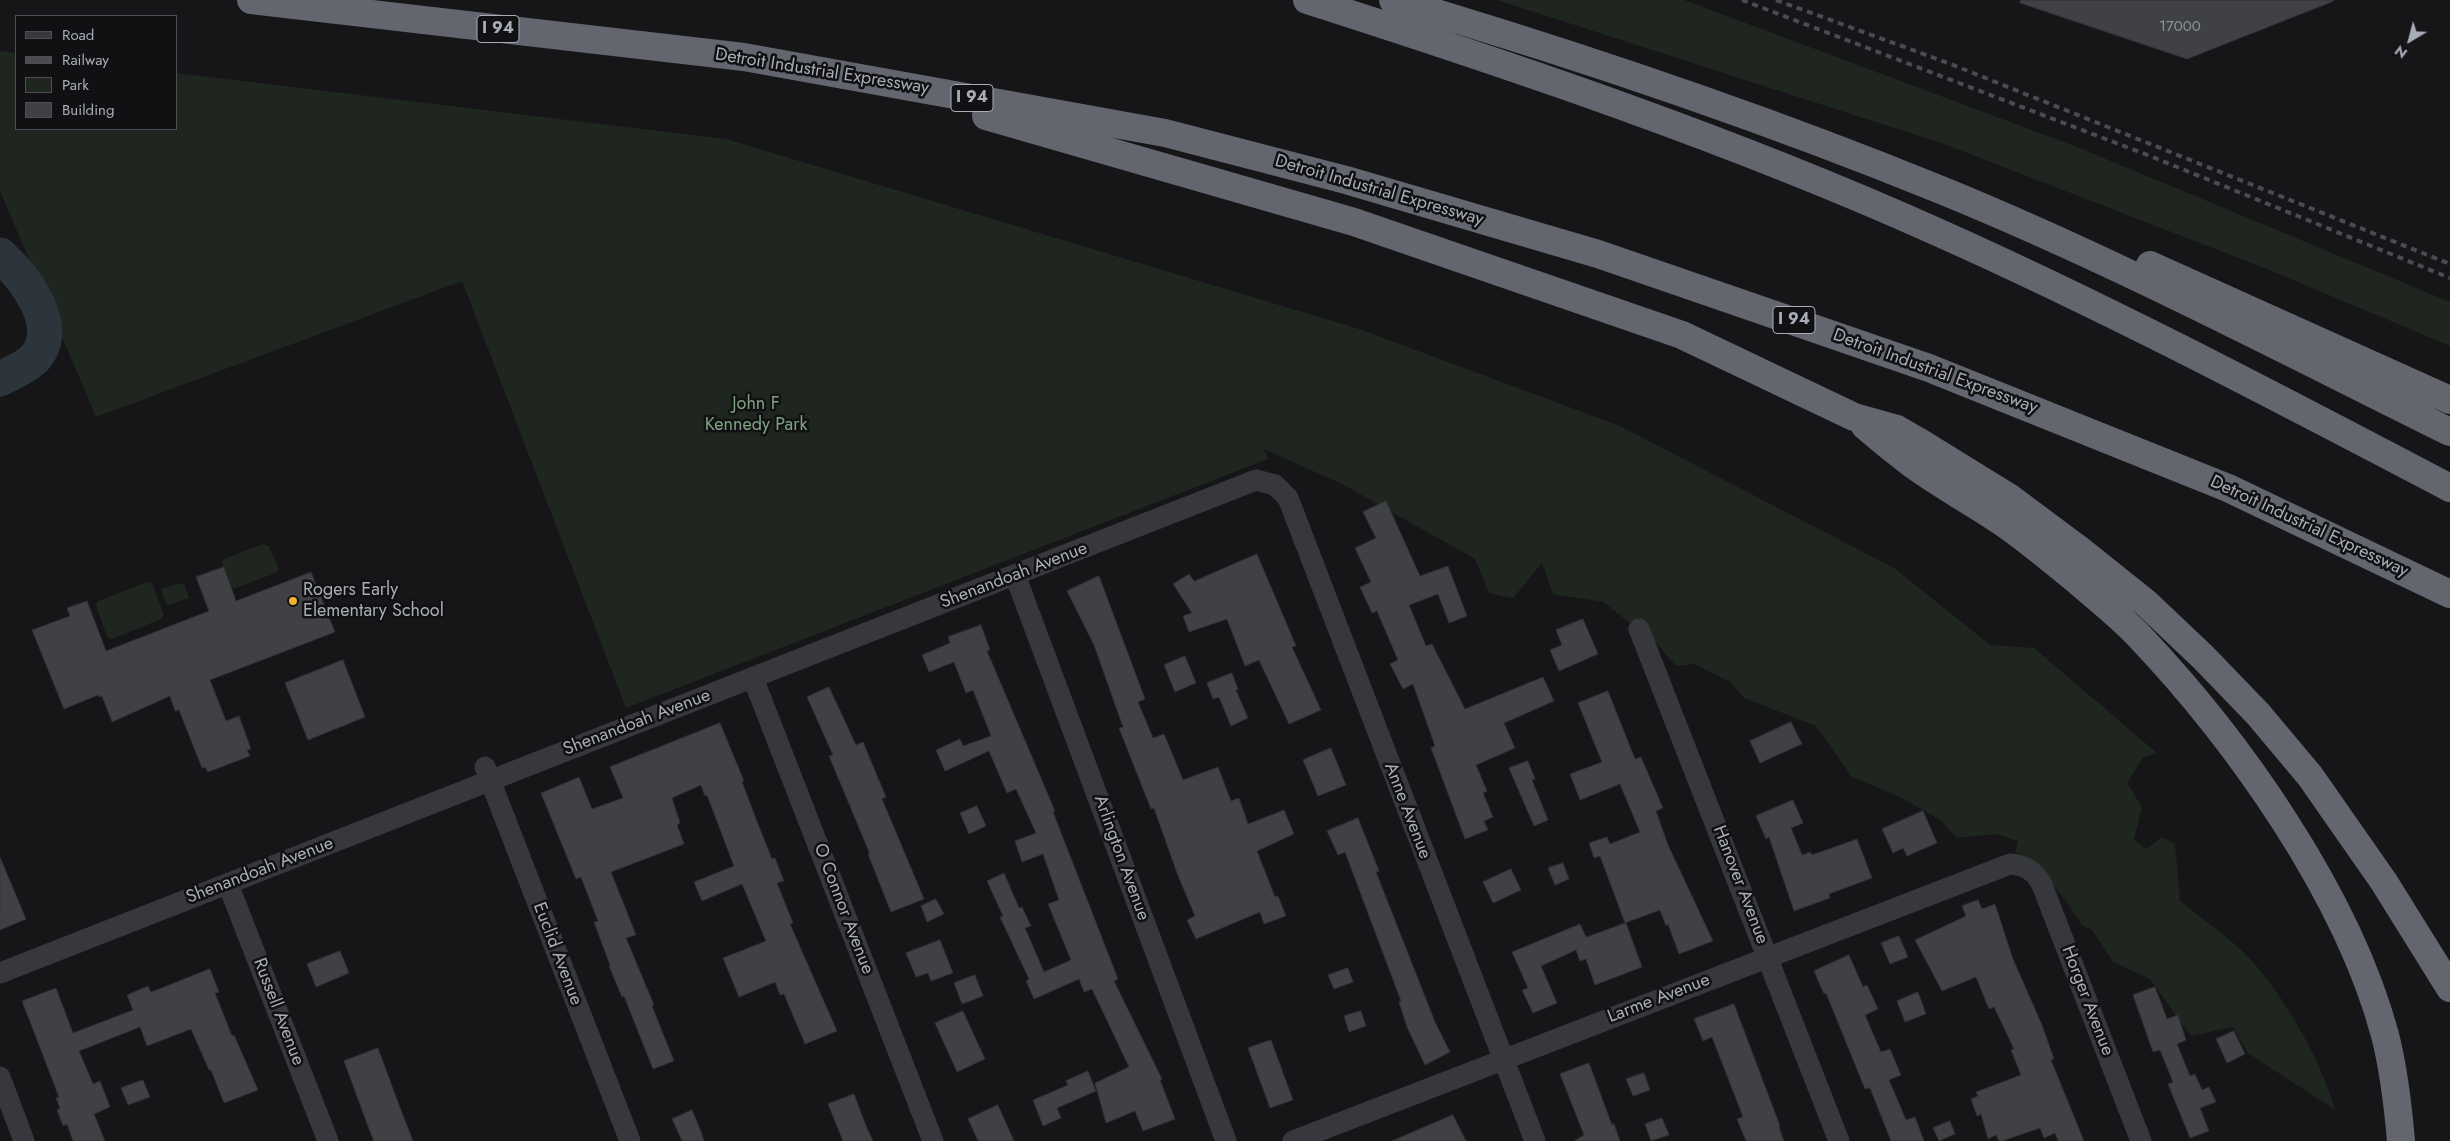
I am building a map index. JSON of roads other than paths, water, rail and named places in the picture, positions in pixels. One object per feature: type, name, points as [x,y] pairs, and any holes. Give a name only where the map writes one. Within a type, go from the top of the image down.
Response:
[{"type":"highway","name":"Detroit Industrial Expressway","points":[[251,0],[734,56],[834,72],[1195,139],[1346,180],[1598,254],[1920,365],[2078,426],[2228,488],[2450,594]]},
{"type":"highway","points":[[1308,0],[1484,56],[1747,153],[1935,231],[2188,352],[2450,488]]},
{"type":"highway","points":[[1392,0],[1578,57],[1718,105],[1783,128],[1942,190],[2054,239],[2152,285],[2450,432]]},
{"type":"highway","points":[[834,72],[1354,222],[1682,335],[1854,417],[1897,429],[2010,498],[2081,550],[2146,603],[2203,657],[2258,714],[2310,776],[2384,882],[2450,988]]},
{"type":"highway","points":[[1942,190],[2034,216],[2219,294],[2450,400]]},
{"type":"highway","points":[[1854,417],[1912,464],[2004,524],[2073,578],[2136,634],[2190,694],[2236,751],[2284,822],[2332,904],[2362,969],[2385,1035],[2398,1105],[2402,1141]]},
{"type":"street","name":"Shenandoah Avenue","points":[[0,973],[228,884],[488,774],[753,678],[1256,480],[1274,485]]},
{"type":"street","name":"Anne Avenue","points":[[1274,485],[1288,498],[1502,1059],[1536,1141]]},
{"type":"street","name":"Arlington Avenue","points":[[1015,575],[1226,1141]]},
{"type":"street","name":"Hanover Avenue","points":[[1640,629],[1839,1141]]},
{"type":"street","name":"O Connor Avenue","points":[[753,678],[933,1141]]},
{"type":"street","name":"Euclid Avenue","points":[[488,774],[630,1141]]},
{"type":"street","name":"Larme Avenue","points":[[1294,1141],[2002,866],[2018,864],[2025,867]]},
{"type":"street","name":"Horger Avenue","points":[[2025,867],[2038,877],[2042,885],[2141,1141]]},
{"type":"street","name":"Russell Avenue","points":[[228,884],[328,1141]]},
{"type":"street","points":[[0,1077],[24,1141]]},
{"type":"waterway","points":[[0,255],[10,264],[29,289],[43,318],[45,332],[42,346],[34,359],[22,368],[0,379]]},
{"type":"railway","points":[[1742,0],[2150,156],[2450,278]]},
{"type":"railway","points":[[1776,0],[1948,63],[2450,264]]},
{"type":"place","name":"Rogers Early Elementary School","points":[[293,601]]},
{"type":"park label","name":"John F Kennedy Park","points":[[756,415]]}]
